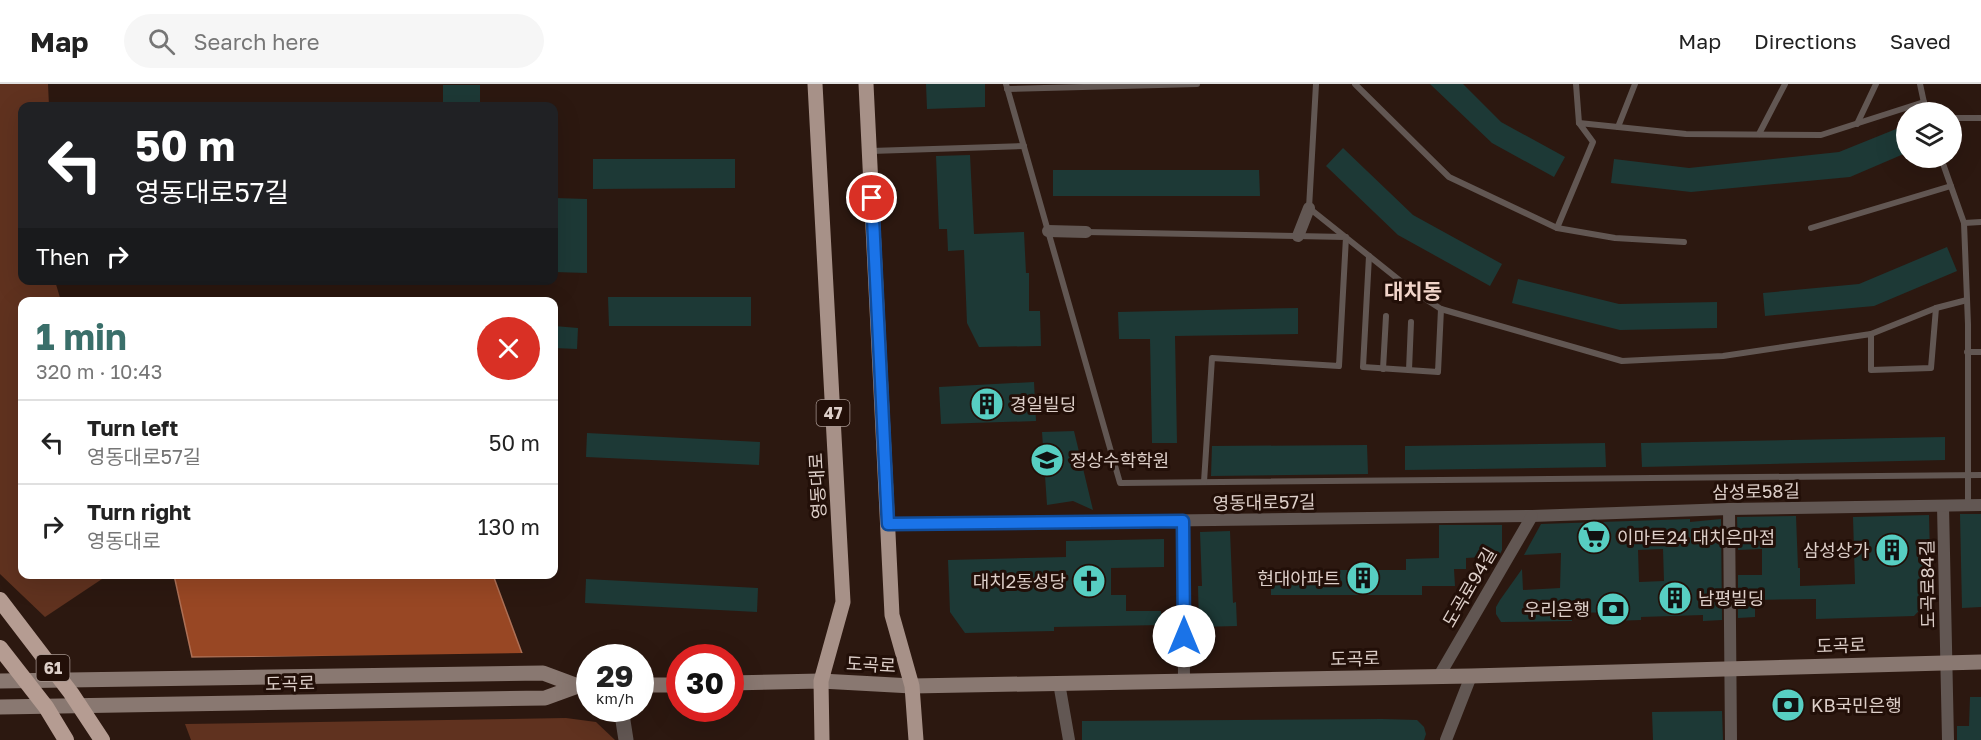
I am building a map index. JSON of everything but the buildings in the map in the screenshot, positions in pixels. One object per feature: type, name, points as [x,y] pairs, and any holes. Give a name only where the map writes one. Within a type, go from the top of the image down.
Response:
[{"type":"highway","name":"61","points":[[0,600],[71,693],[102,740]]},
{"type":"highway","name":"61","points":[[0,648],[45,707],[66,740]]},
{"type":"main road","name":"영동대로","points":[[815,84],[843,602],[821,681],[822,740]]},
{"type":"main road","points":[[866,84],[892,615],[912,686],[916,740]]},
{"type":"main road","name":"도곡로","points":[[744,683],[821,681],[912,686],[1471,676],[1981,662]]},
{"type":"main road","name":"도곡로","points":[[0,681],[543,673],[576,683]]},
{"type":"main road","name":"도곡로","points":[[0,707],[545,698],[576,688]]},
{"type":"street","points":[[1298,237],[1309,208]]},
{"type":"street","points":[[1048,231],[1086,232]]},
{"type":"street","name":"삼성로58길","points":[[1532,516],[1729,509],[1981,505]]},
{"type":"street","name":"도곡로84길","points":[[1943,506],[1948,740]]},
{"type":"street","points":[[1729,509],[1731,740]]},
{"type":"street","name":"영동대로57길","points":[[888,524],[1532,516]]},
{"type":"street","name":"도곡로94길","points":[[1438,676],[1532,516]]},
{"type":"street","points":[[1183,521],[1184,681]]},
{"type":"street","points":[[1446,740],[1471,676]]},
{"type":"street","points":[[1059,682],[1069,740]]},
{"type":"street","points":[[623,722],[626,740]]},
{"type":"lane","points":[[1197,84],[1006,86],[1120,483],[1981,475]]},
{"type":"lane","points":[[1316,84],[1309,208],[1413,291],[1441,309],[1622,361],[1723,356],[1871,334],[1936,308],[1968,300]]},
{"type":"lane","points":[[1355,84],[1449,177],[1557,228],[1615,238],[1684,242]]},
{"type":"lane","points":[[1557,228],[1593,142],[1579,123],[1576,84]]},
{"type":"lane","points":[[1618,127],[1635,84]]},
{"type":"lane","points":[[1759,134],[1785,84]]},
{"type":"lane","points":[[1857,124],[1876,84]]},
{"type":"lane","points":[[1920,84],[1924,102]]},
{"type":"lane","points":[[1579,123],[1686,134],[1821,135],[1896,111]]},
{"type":"lane","points":[[1962,118],[1981,118]]},
{"type":"lane","points":[[869,151],[1024,146]]},
{"type":"lane","points":[[1945,168],[1964,223],[1968,300],[1968,506]]},
{"type":"lane","points":[[1810,228],[1951,186]]},
{"type":"lane","points":[[1964,223],[1981,222]]},
{"type":"lane","points":[[1086,232],[1346,237]]},
{"type":"lane","points":[[1204,482],[1212,358],[1339,366],[1346,237]]},
{"type":"lane","points":[[1369,256],[1363,367],[1438,372],[1441,309]]},
{"type":"lane","points":[[1871,334],[1871,370],[1931,368],[1936,308]]},
{"type":"lane","points":[[1383,369],[1386,316]]},
{"type":"lane","points":[[1409,370],[1411,322]]},
{"type":"lane","points":[[1967,352],[1981,352]]},
{"type":"shaded area","points":[[0,84],[48,84],[49,102],[18,102],[18,285],[56,285],[60,297],[18,297],[18,579],[102,579],[45,617],[0,574]]},
{"type":"shaded area","points":[[175,579],[494,579],[523,656],[192,657]]},
{"type":"shaded area","points":[[566,718],[576,719],[576,722],[596,722],[615,740],[191,740],[185,724]]},
{"type":"pier","points":[[525,653],[526,657],[523,659],[192,660],[189,658]]},
{"type":"place","name":"경일빌딩","points":[[987,404]]},
{"type":"place","name":"정상수학학원","points":[[1047,460]]},
{"type":"place","name":"이마트24 대치은마점","points":[[1594,537]]},
{"type":"place","name":"삼성상가","points":[[1892,550]]},
{"type":"place","name":"현대아파트","points":[[1363,578]]},
{"type":"place","name":"대치2동성당","points":[[1089,581]]},
{"type":"place","name":"남평빌딩","points":[[1675,598]]},
{"type":"place","name":"우리은행","points":[[1613,609]]},
{"type":"place","name":"KB국민은행","points":[[1788,705]]},
{"type":"district","name":"대치동","points":[[1413,291]]},
{"type":"route","points":[[872,198],[888,524],[1183,521],[1184,636]]}]
